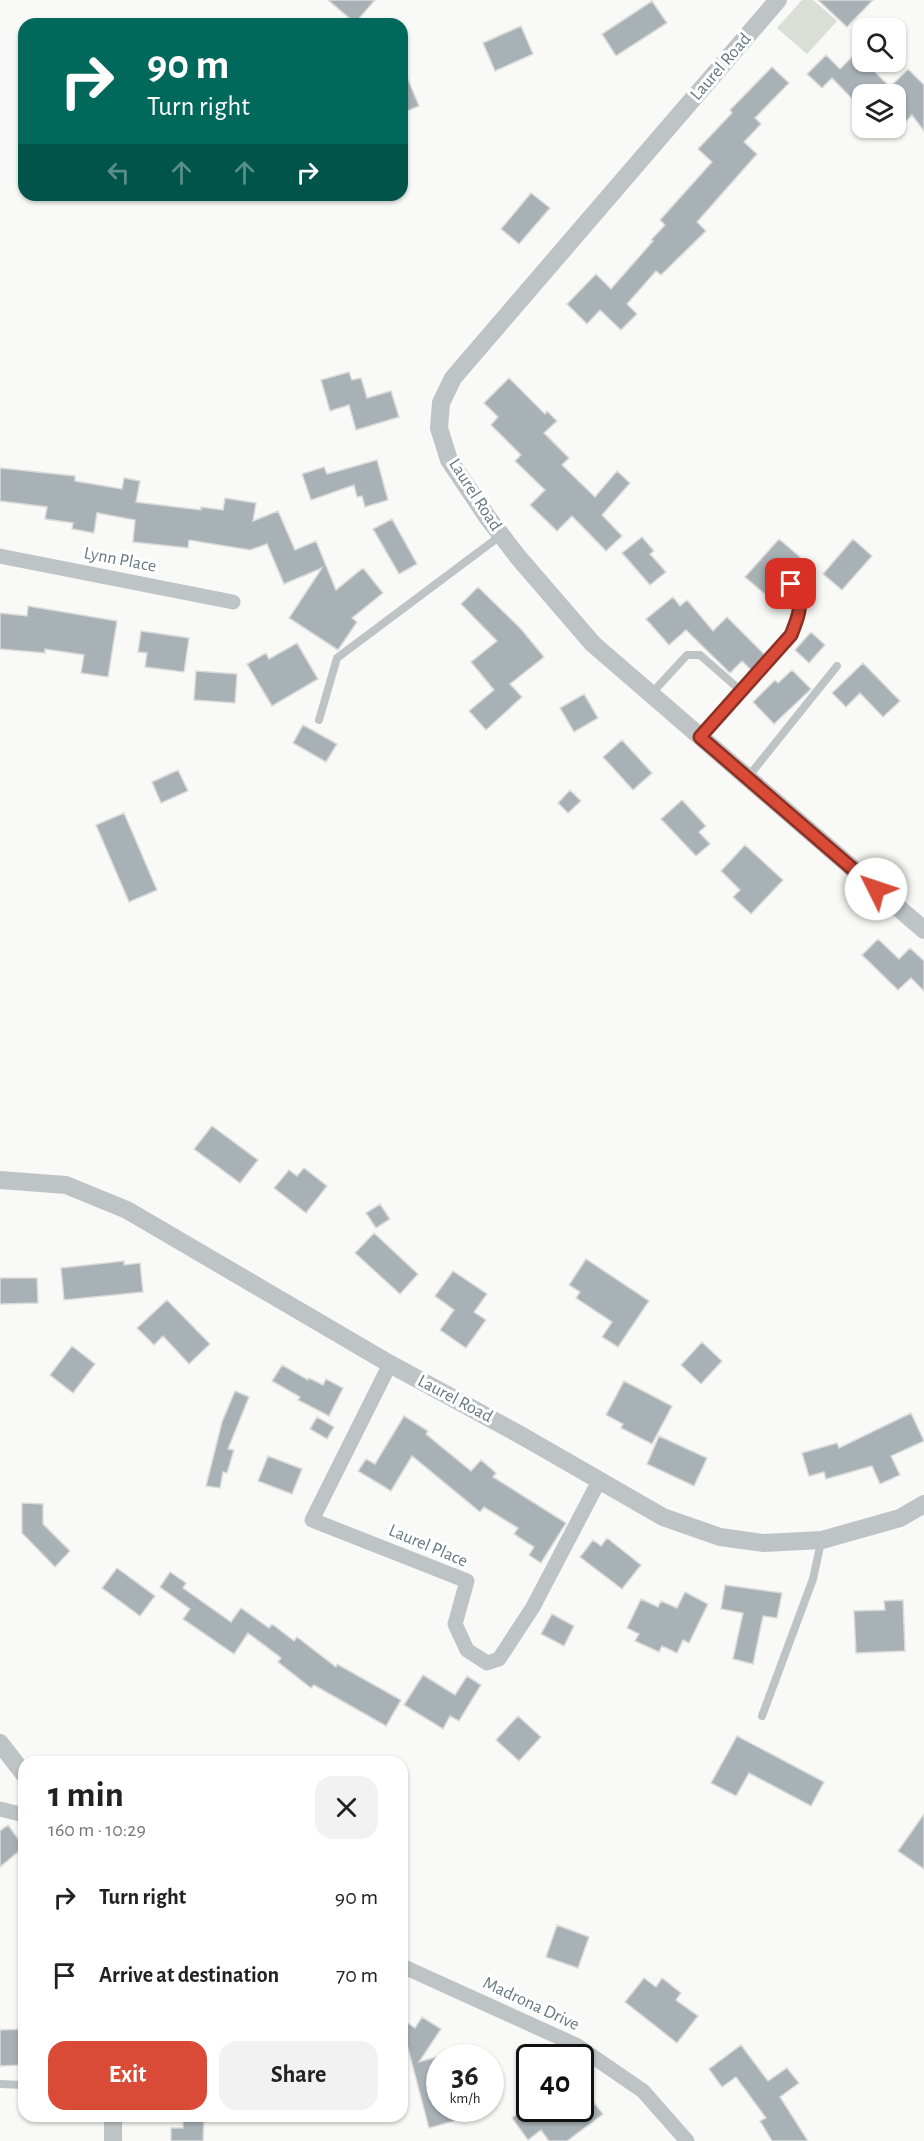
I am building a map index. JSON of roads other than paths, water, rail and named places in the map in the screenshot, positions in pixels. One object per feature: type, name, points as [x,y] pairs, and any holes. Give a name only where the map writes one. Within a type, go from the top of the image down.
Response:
[{"type":"street","name":"Laurel Road","points":[[778,0],[453,378],[441,402],[440,428],[449,460],[502,535],[593,644],[924,930]]},
{"type":"street","name":"Lynn Place","points":[[0,556],[233,602]]},
{"type":"street","name":"Laurel Road","points":[[0,1180],[66,1185],[127,1210],[390,1364],[663,1517],[720,1538],[764,1544],[822,1540],[900,1518],[924,1504]]},
{"type":"street","name":"Laurel Place","points":[[390,1364],[312,1520],[467,1581],[455,1624],[466,1650],[487,1663],[499,1659],[532,1607],[599,1481]]},
{"type":"street","points":[[0,1743],[18,1766]]},
{"type":"street","points":[[0,1809],[18,1814]]},
{"type":"street","name":"Madrona Drive","points":[[408,1969],[576,2045],[643,2091],[687,2141]]},
{"type":"street","points":[[113,2122],[113,2141]]},
{"type":"lane","points":[[319,720],[337,658],[502,535]]},
{"type":"lane","points":[[700,737],[791,635],[798,619],[801,599],[791,584]]},
{"type":"lane","points":[[651,694],[675,664],[687,655],[700,655],[740,690]]},
{"type":"lane","points":[[747,777],[837,666]]},
{"type":"lane","points":[[762,1716],[813,1579],[822,1540]]},
{"type":"lane","points":[[0,2084],[18,2085]]}]
